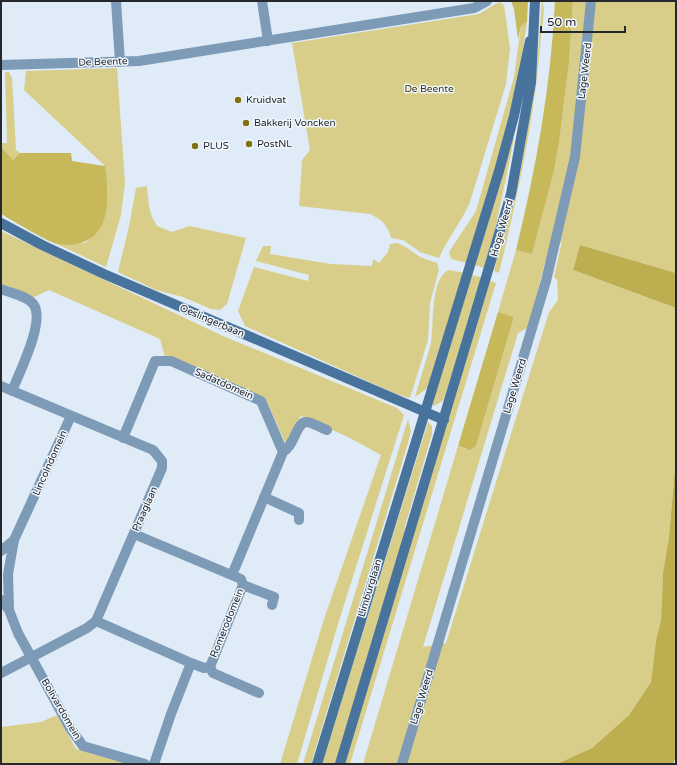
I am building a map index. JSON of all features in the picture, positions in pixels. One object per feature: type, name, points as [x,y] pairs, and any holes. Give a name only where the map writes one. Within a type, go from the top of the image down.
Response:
[{"type":"main road","name":"Hoge Weerd","points":[[444,420],[511,194],[534,58],[533,30],[535,1]]},
{"type":"main road","name":"Hoge Weerd","points":[[425,413],[499,171],[514,116],[533,30]]},
{"type":"main road","name":"Oeslingerbaan","points":[[1,223],[42,245],[104,274],[444,420]]},
{"type":"main road","name":"Limburglaan","points":[[317,764],[425,413]]},
{"type":"main road","points":[[340,764],[444,420]]},
{"type":"street","points":[[116,1],[120,62]]},
{"type":"street","points":[[262,1],[268,41]]},
{"type":"street","name":"De Beente","points":[[1,65],[120,62],[268,41],[474,8],[487,1]]},
{"type":"street","name":"Lage Weerd","points":[[402,764],[544,288],[556,243],[575,156],[591,1]]},
{"type":"street","points":[[1,289],[29,300],[34,304],[37,315],[29,348],[12,390]]},
{"type":"street","name":"Sadatdomein","points":[[124,438],[155,361],[171,361],[261,401],[283,452]]},
{"type":"street","name":"Praaglaan","points":[[1,386],[153,450],[162,461],[160,473],[96,621]]},
{"type":"street","name":"Lincolndomein","points":[[14,540],[30,509],[71,416]]},
{"type":"street","points":[[232,575],[283,452],[290,448],[298,429],[303,423],[307,422],[327,430]]},
{"type":"street","points":[[264,497],[299,513],[299,520]]},
{"type":"street","name":"Romerodomein","points":[[96,621],[204,668],[210,667],[243,584],[241,579],[134,534]]},
{"type":"street","points":[[1,551],[14,540]]},
{"type":"street","points":[[8,610],[8,574],[14,540]]},
{"type":"street","points":[[243,584],[274,597],[272,605]]},
{"type":"street","name":"Bolivardomein","points":[[1,600],[8,610],[31,657],[70,728],[83,746],[144,764]]},
{"type":"street","points":[[1,673],[87,628],[96,621]]},
{"type":"street","points":[[154,764],[191,662]]},
{"type":"street","points":[[210,667],[213,673],[259,693]]},
{"type":"green space","points":[[542,1],[544,8],[535,96],[519,185],[499,273],[494,271],[536,76]]},
{"type":"green space","points":[[573,1],[676,1],[676,273],[580,245],[573,270],[676,308],[676,457],[669,537],[663,573],[661,620],[656,640],[651,682],[629,715],[592,748],[557,764],[363,764],[458,446],[465,449],[476,446],[514,317],[498,312],[516,250],[532,254],[554,171],[569,63]],"holes":[[[562,241],[554,277],[557,280],[558,300],[549,312],[446,643],[423,647],[518,333],[529,327],[545,262]]]},
{"type":"green space","points":[[499,2],[504,5],[510,48],[506,84],[470,202],[439,258],[420,252],[403,240],[391,238],[384,223],[370,214],[299,206],[302,160],[310,150],[292,43],[479,14]]},
{"type":"green space","points":[[527,22],[519,78],[505,135],[467,263],[451,259],[449,252],[476,211],[514,77],[521,26]]},
{"type":"green space","points":[[117,68],[125,183],[121,215],[106,267],[57,244],[85,243],[97,233],[106,211],[108,192],[105,166],[24,90],[26,71]]},
{"type":"green space","points":[[5,72],[9,72],[12,78],[16,150],[20,153],[13,160],[1,147],[1,143],[7,143]]},
{"type":"green space","points":[[513,137],[514,139],[487,269],[475,265]]},
{"type":"green space","points":[[147,186],[149,207],[157,226],[172,232],[189,226],[246,238],[227,304],[220,310],[211,309],[183,297],[156,290],[118,272],[136,188]]},
{"type":"green space","points":[[1,231],[223,336],[397,408],[404,415],[338,624],[297,764],[280,764],[324,619],[381,455],[348,437],[301,416],[288,442],[285,442],[265,398],[165,357],[160,339],[49,290],[30,299],[1,286]]},
{"type":"green space","points":[[397,243],[406,247],[420,257],[437,263],[439,270],[430,303],[428,340],[410,398],[394,393],[245,326],[238,311],[254,267],[308,281],[309,275],[256,261],[263,246],[271,246],[270,254],[331,264],[372,266],[373,259],[379,263],[388,252],[390,244]]},
{"type":"green space","points":[[449,270],[465,273],[429,387],[415,397],[431,343],[436,292],[443,274]]},
{"type":"green space","points":[[472,275],[484,278],[444,400],[434,406],[432,404]]},
{"type":"green space","points":[[490,281],[496,283],[350,764],[343,764]]},
{"type":"green space","points":[[408,419],[411,431],[408,443],[311,764],[303,764]]},
{"type":"green space","points":[[428,422],[432,426],[432,434],[405,526],[403,546],[337,764],[322,764]]},
{"type":"green space","points":[[57,715],[76,749],[129,764],[1,764],[1,727],[41,722]]},
{"type":"shaded area","points":[[511,1],[528,1],[527,22],[521,26],[518,39],[514,9]]},
{"type":"shaded area","points":[[555,1],[573,1],[569,63],[554,171],[532,254],[516,250],[542,127],[550,64]]},
{"type":"shaded area","points":[[1,147],[13,160],[20,153],[71,153],[72,161],[105,166],[108,195],[103,222],[97,232],[88,240],[75,244],[58,244],[39,236],[1,214]]},
{"type":"shaded area","points":[[580,245],[676,273],[676,308],[573,270]]},
{"type":"shaded area","points":[[498,312],[514,317],[476,446],[470,450],[458,446]]},
{"type":"shaded area","points":[[676,457],[676,757],[673,764],[557,764],[592,748],[629,715],[651,682],[656,640],[661,620],[663,573],[669,537]]},
{"type":"place","name":"Kruidvat","points":[[238,100]]},
{"type":"place","name":"Bakkerij Voncken","points":[[246,123]]},
{"type":"place","name":"PostNL","points":[[249,144]]},
{"type":"place","name":"PLUS","points":[[195,146]]}]
